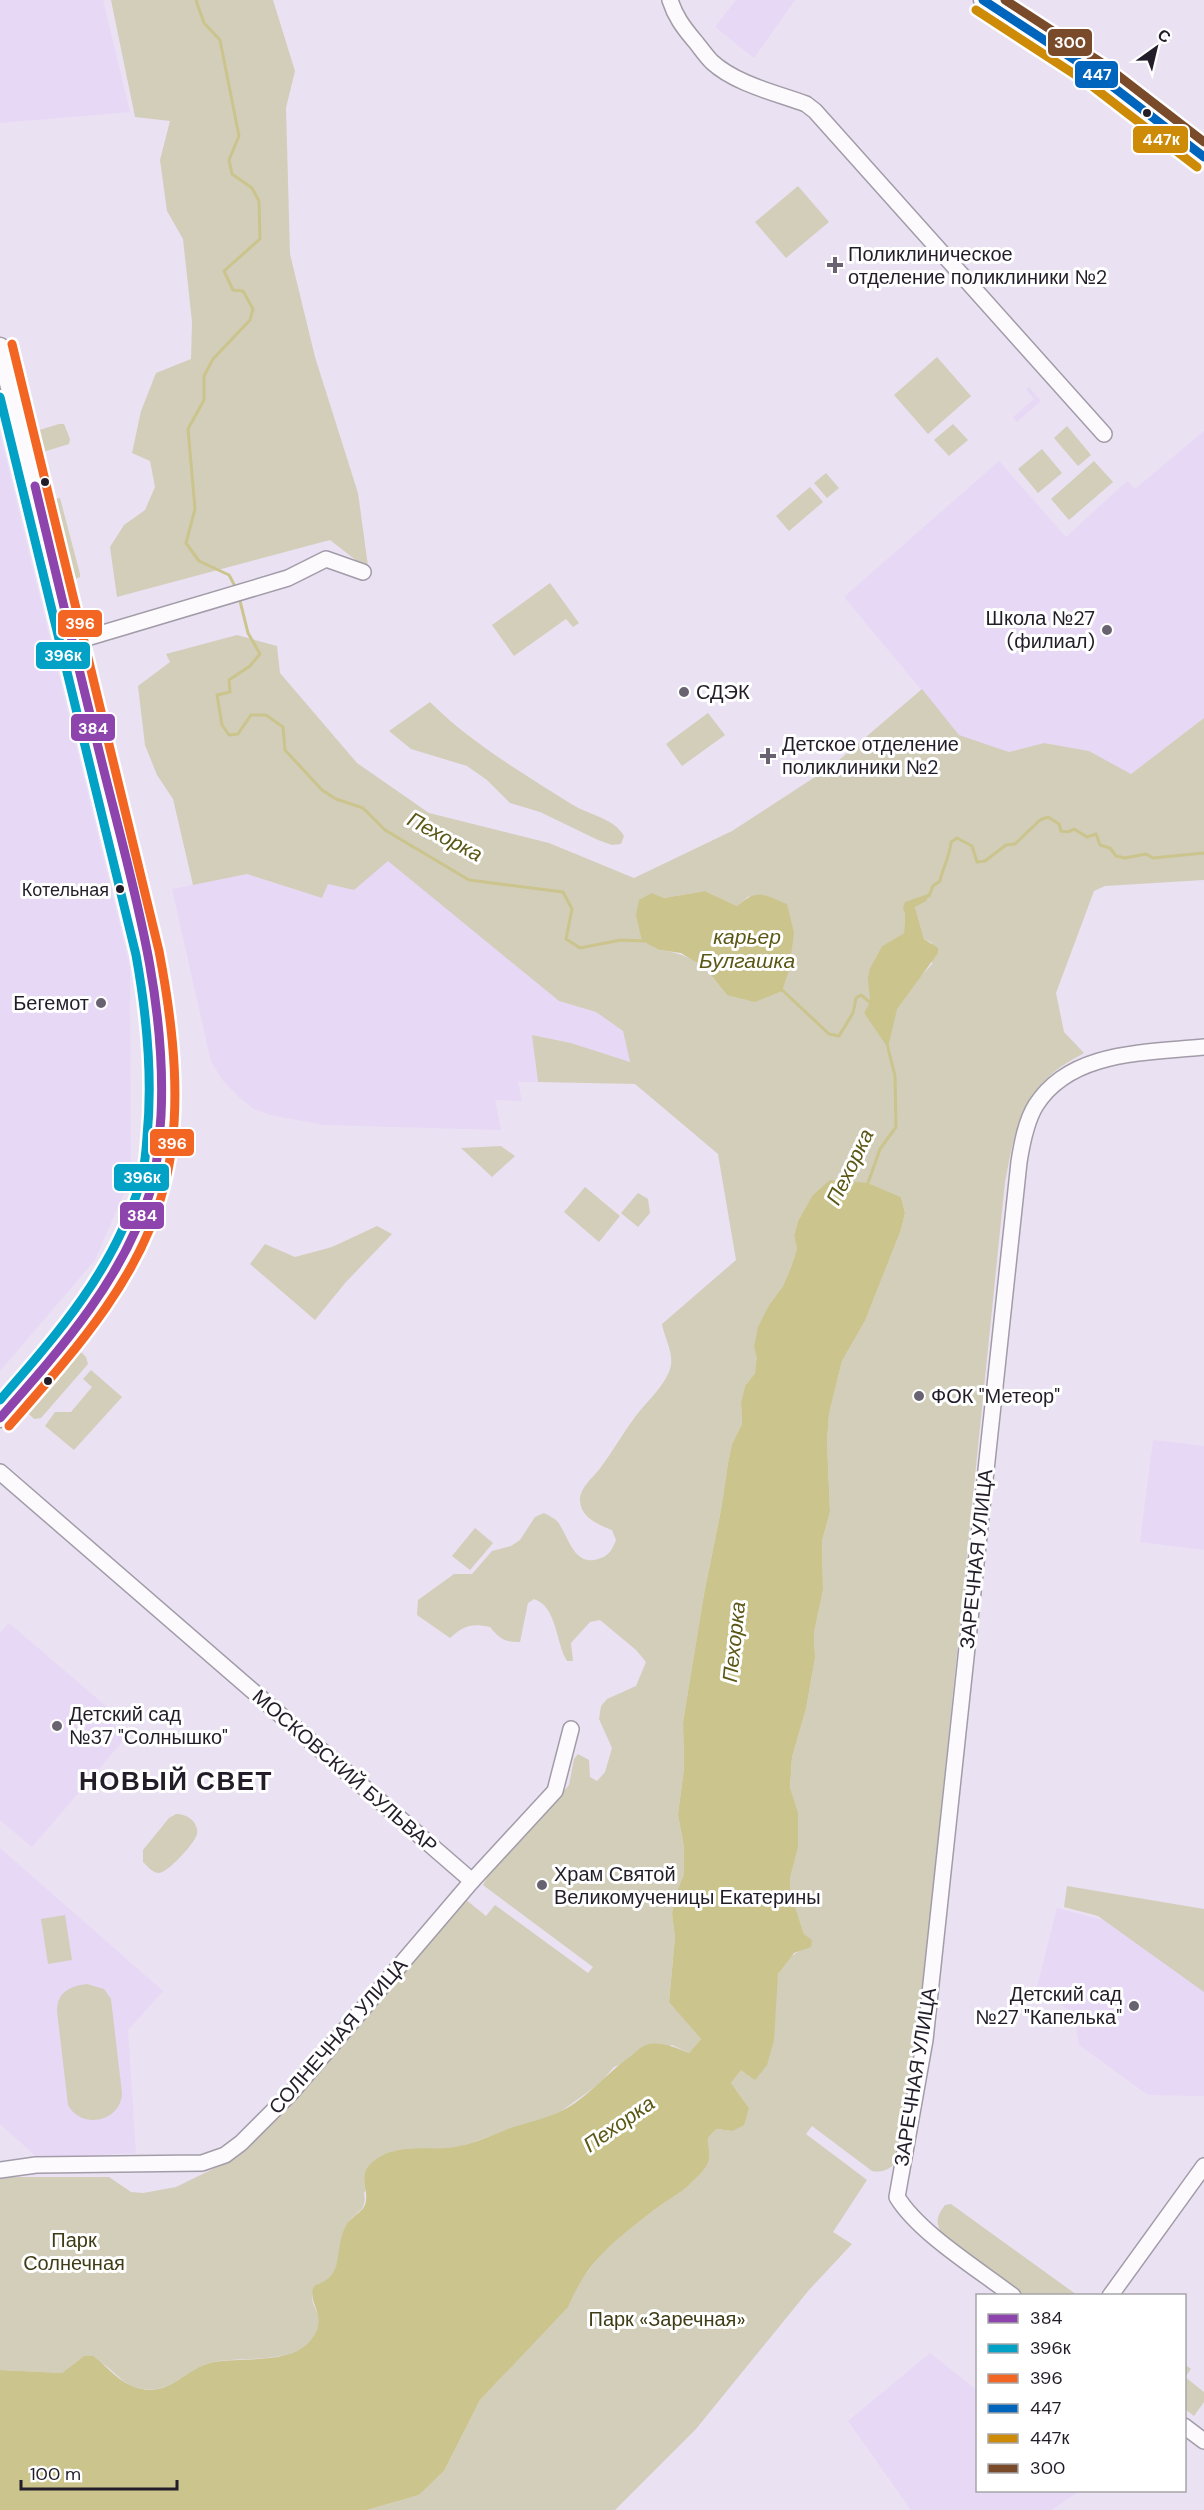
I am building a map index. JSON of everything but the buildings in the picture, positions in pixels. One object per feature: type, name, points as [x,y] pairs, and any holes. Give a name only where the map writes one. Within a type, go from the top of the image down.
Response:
[{"type":"main road","points":[[983,0],[1095,73],[1204,157]]},
{"type":"main road","points":[[0,348],[110,798],[134,884],[154,975],[160,1024],[164,1092],[153,1183],[136,1230],[116,1268],[69,1338],[0,1419]]},
{"type":"street","points":[[670,0],[675,16],[722,70],[806,104],[815,111],[1104,434]]},
{"type":"street","points":[[73,642],[288,578],[326,559],[363,572]]},
{"type":"street","name":"ЗАРЕЧНАЯ УЛИЦА","points":[[1011,2294],[921,2226],[907,2213],[897,2197],[925,2040],[1015,1185],[1023,1139],[1036,1105],[1058,1081],[1087,1064],[1124,1056],[1204,1047]]},
{"type":"street","name":"МОСКОВСКИЙ БУЛЬВАР","points":[[0,1472],[472,1881]]},
{"type":"street","name":"СОЛНЕЧНАЯ УЛИЦА","points":[[0,2170],[36,2165],[202,2163],[225,2155],[241,2143],[291,2093],[472,1881],[555,1791],[571,1729]]},
{"type":"street","points":[[1111,2294],[1204,2166]]},
{"type":"street","points":[[1186,2427],[1204,2441]]},
{"type":"shaded area","points":[[0,0],[103,0],[130,112],[0,123]]},
{"type":"shaded area","points":[[736,0],[795,0],[754,58],[715,27]]},
{"type":"shaded area","points":[[1029,387],[1041,401],[1017,422],[1013,417],[1034,399],[1026,389]]},
{"type":"shaded area","name":"Школа №27 (филиал)","points":[[1204,431],[1204,718],[1131,774],[1089,751],[1044,743],[1009,752],[959,735],[844,597],[999,461],[1066,537],[1127,481],[1135,489]]},
{"type":"shaded area","points":[[0,434],[130,967],[131,1177],[95,1260],[0,1371]]},
{"type":"shaded area","points":[[388,860],[559,1001],[596,1012],[623,1031],[630,1063],[571,1043],[533,1035],[538,1082],[518,1082],[522,1101],[495,1100],[501,1130],[324,1125],[270,1115],[254,1109],[240,1098],[224,1082],[211,1062],[172,889],[247,874],[322,898],[328,883],[354,890]]},
{"type":"shaded area","points":[[1153,1440],[1204,1446],[1204,1550],[1140,1542]]},
{"type":"shaded area","name":"Детский сад №37 \"Солнышко\"","points":[[9,1623],[108,1708],[102,1715],[127,1736],[32,1847],[0,1820],[0,1633]]},
{"type":"shaded area","points":[[0,1848],[163,1991],[128,2030],[136,2153],[38,2158],[0,2124]]},
{"type":"shaded area","name":"Детский сад №27 \"Капелька\"","points":[[1057,1908],[1111,1922],[1204,1988],[1204,2096],[1148,2095],[1079,2045],[1074,2014],[1037,1987]]},
{"type":"shaded area","points":[[930,2353],[976,2389],[976,2492],[1078,2492],[1051,2510],[911,2510],[848,2421]]},
{"type":"green space","points":[[111,0],[273,0],[295,71],[286,108],[290,254],[315,357],[358,493],[368,566],[357,561],[330,540],[117,597],[110,547],[124,525],[145,510],[155,487],[150,461],[132,453],[141,411],[156,373],[191,359],[192,322],[183,239],[167,211],[160,160],[170,121],[135,117]]},
{"type":"green space","points":[[798,186],[829,222],[786,258],[755,222]]},
{"type":"green space","points":[[937,357],[971,396],[928,434],[894,395]]},
{"type":"green space","points":[[64,424],[70,439],[69,444],[38,452],[33,432]]},
{"type":"green space","points":[[953,424],[968,440],[949,456],[934,440]]},
{"type":"green space","points":[[1067,426],[1091,455],[1078,466],[1054,438]]},
{"type":"green space","points":[[1042,449],[1062,473],[1038,493],[1018,469]]},
{"type":"green space","points":[[1094,461],[1113,482],[1069,520],[1051,499]]},
{"type":"green space","points":[[826,473],[839,488],[827,498],[814,483]]},
{"type":"green space","points":[[810,487],[823,502],[789,531],[776,516]]},
{"type":"green space","points":[[60,498],[80,574],[80,577],[73,580],[67,577],[49,504],[52,499]]},
{"type":"green space","points":[[550,583],[579,623],[573,627],[566,619],[514,656],[492,625]]},
{"type":"green space","points":[[237,635],[277,646],[280,673],[357,763],[429,813],[549,843],[634,878],[732,831],[832,766],[922,689],[959,735],[1009,752],[1044,743],[1089,751],[1131,774],[1204,718],[1204,880],[1105,886],[1094,891],[1056,993],[1064,1032],[1084,1053],[1068,1062],[1041,1084],[1025,1109],[1014,1137],[1005,1182],[918,2036],[895,2163],[885,2170],[872,2171],[812,2126],[806,2134],[867,2180],[833,2232],[852,2244],[809,2290],[696,2429],[615,2510],[367,2510],[419,2495],[444,2471],[480,2400],[567,2307],[575,2288],[609,2244],[692,2182],[705,2168],[706,2146],[710,2134],[717,2129],[732,2131],[749,2108],[731,2083],[761,2029],[783,1965],[811,1940],[804,1934],[790,1891],[790,1878],[798,1848],[798,1812],[790,1789],[792,1757],[806,1709],[815,1658],[814,1633],[823,1590],[822,1541],[830,1512],[827,1441],[829,1414],[842,1361],[865,1321],[901,1230],[905,1213],[901,1197],[868,1183],[812,1196],[798,1221],[794,1234],[797,1249],[791,1267],[783,1286],[769,1305],[754,1347],[758,1358],[755,1373],[745,1386],[741,1402],[742,1424],[732,1444],[728,1463],[683,1722],[684,1768],[678,1815],[684,1847],[684,1874],[675,1896],[672,1914],[675,1937],[669,2001],[701,2039],[689,2053],[672,2045],[614,2067],[599,2084],[560,2112],[540,2121],[506,2130],[460,2147],[393,2151],[364,2193],[365,2200],[362,2209],[345,2227],[331,2277],[315,2285],[312,2298],[319,2316],[318,2329],[310,2342],[299,2350],[270,2358],[209,2363],[170,2385],[153,2389],[136,2388],[106,2366],[84,2356],[62,2373],[0,2370],[0,2177],[109,2177],[131,2192],[143,2193],[176,2187],[223,2164],[257,2137],[465,1899],[486,1916],[495,1905],[588,1973],[593,1967],[483,1885],[487,1877],[569,1785],[574,1759],[578,1754],[589,1760],[590,1777],[597,1781],[605,1772],[612,1748],[599,1719],[601,1706],[607,1699],[636,1686],[646,1662],[636,1650],[600,1620],[590,1622],[571,1643],[573,1661],[567,1661],[552,1617],[542,1603],[534,1599],[528,1603],[520,1642],[506,1640],[490,1627],[478,1625],[464,1628],[450,1638],[417,1615],[418,1600],[454,1574],[472,1574],[492,1551],[511,1546],[520,1540],[535,1517],[544,1513],[557,1521],[572,1548],[583,1558],[598,1559],[610,1552],[616,1540],[612,1530],[587,1516],[581,1507],[580,1496],[635,1417],[662,1385],[669,1372],[671,1354],[662,1324],[736,1260],[718,1154],[635,1084],[538,1082],[532,1035],[571,1043],[630,1062],[623,1031],[596,1012],[559,1001],[388,861],[354,890],[328,884],[322,898],[247,874],[193,885],[173,799],[157,775],[145,745],[138,686],[170,662],[166,654]],"holes":[[[705,891],[737,906],[749,896],[782,990],[773,994],[727,995],[699,964],[683,955],[660,950],[652,893],[664,898]],[[930,894],[915,907],[924,939],[932,943],[932,964],[916,981],[896,1009],[888,1047],[864,1013],[870,1001],[870,968],[882,946],[904,933],[905,913]]]},
{"type":"green space","points":[[430,702],[463,731],[499,757],[573,805],[614,825],[624,836],[621,844],[612,845],[598,840],[540,812],[510,803],[487,780],[467,766],[411,749],[389,731]]},
{"type":"green space","points":[[708,713],[725,735],[682,766],[666,744]]},
{"type":"green space","points":[[501,1146],[515,1156],[492,1177],[461,1148]]},
{"type":"green space","points":[[585,1187],[620,1216],[599,1242],[564,1212]]},
{"type":"green space","points":[[638,1193],[648,1199],[650,1213],[638,1227],[621,1213]]},
{"type":"green space","points":[[377,1226],[392,1234],[346,1282],[315,1320],[250,1264],[265,1244],[295,1257],[332,1247]]},
{"type":"green space","points":[[80,1351],[86,1357],[88,1364],[41,1418],[34,1419],[27,1412]]},
{"type":"green space","points":[[91,1370],[122,1397],[74,1450],[45,1426],[55,1412],[71,1412],[92,1387],[83,1379]]},
{"type":"green space","points":[[475,1528],[493,1543],[470,1570],[452,1556]]},
{"type":"green space","points":[[181,1814],[193,1821],[197,1834],[168,1869],[158,1873],[143,1862],[143,1850],[169,1818]]},
{"type":"green space","points":[[1067,1886],[1204,1909],[1204,1992],[1098,1916],[1064,1907]]},
{"type":"green space","points":[[65,1915],[72,1960],[48,1964],[41,1919]]},
{"type":"green space","points":[[87,1984],[104,1989],[111,1999],[122,2093],[115,2111],[100,2119],[91,2120],[74,2113],[68,2105],[57,2011],[59,1999],[66,1991],[75,1986]]},
{"type":"green space","points":[[951,2204],[1076,2294],[1021,2294],[943,2237],[938,2217],[945,2205]]},
{"type":"green space","points":[[1186,2365],[1191,2369],[1186,2376]]},
{"type":"green space","points":[[1186,2378],[1204,2392],[1204,2402],[1194,2416],[1186,2410]]},
{"type":"water","name":"карьер Булгашка","points":[[705,891],[737,906],[744,900],[760,894],[787,904],[794,933],[789,970],[782,991],[755,1002],[727,995],[705,968],[681,953],[660,950],[642,941],[636,915],[639,900],[652,893],[664,898]]},
{"type":"water","points":[[931,893],[926,901],[915,907],[924,939],[938,948],[938,953],[897,1009],[888,1048],[864,1013],[870,1001],[868,978],[870,968],[882,946],[904,933],[905,902]]},
{"type":"water","points":[[830,1180],[868,1183],[901,1197],[905,1213],[901,1230],[865,1321],[842,1361],[829,1414],[827,1441],[830,1512],[822,1541],[823,1590],[814,1633],[815,1658],[806,1709],[792,1757],[790,1788],[798,1812],[798,1848],[790,1878],[790,1891],[804,1934],[812,1940],[811,1947],[794,1953],[778,1974],[774,2040],[767,2065],[755,2080],[741,2070],[731,2083],[749,2108],[744,2125],[732,2131],[717,2129],[712,2133],[708,2139],[709,2160],[706,2167],[687,2187],[619,2238],[596,2261],[585,2274],[568,2307],[480,2400],[444,2471],[419,2495],[367,2510],[0,2510],[0,2370],[62,2373],[84,2356],[93,2356],[128,2384],[153,2390],[171,2384],[196,2369],[214,2362],[279,2357],[302,2348],[311,2340],[319,2323],[312,2291],[315,2285],[331,2276],[335,2269],[346,2225],[365,2205],[366,2170],[375,2160],[384,2154],[405,2149],[450,2148],[466,2145],[549,2116],[576,2102],[644,2046],[662,2044],[689,2053],[701,2039],[669,2002],[675,1937],[672,1914],[675,1896],[684,1874],[684,1847],[678,1815],[684,1768],[683,1722],[728,1463],[732,1444],[742,1424],[741,1402],[745,1386],[755,1373],[757,1358],[754,1347],[758,1327],[769,1305],[783,1286],[791,1267],[797,1249],[794,1235],[798,1221],[812,1196]]},
{"type":"waterway","name":"Пехорка","points":[[196,0],[204,23],[220,40],[239,136],[229,160],[232,174],[252,188],[259,201],[260,239],[224,271],[233,290],[243,291],[253,309],[250,320],[213,359],[204,376],[204,400],[188,429],[195,509],[186,543],[199,561],[229,575],[236,588]]},
{"type":"waterway","name":"Пехорка","points":[[239,597],[248,633],[260,654],[250,666],[229,680],[230,692],[217,695],[222,725],[229,735],[238,734],[251,715],[266,715],[283,727],[285,750],[322,790],[336,799],[363,808],[385,830],[469,880],[563,892],[572,909],[566,939],[580,948],[621,940],[644,941]]},
{"type":"waterway","points":[[929,896],[933,886],[940,881],[951,842],[957,838],[972,846],[977,862],[985,861],[1006,845],[1015,844],[1040,820],[1048,817],[1059,824],[1061,831],[1068,832],[1074,829],[1087,837],[1096,834],[1100,845],[1110,848],[1116,856],[1125,858],[1146,854],[1153,858],[1204,853]]},
{"type":"waterway","name":"Пехорка","points":[[780,988],[829,1034],[839,1036],[853,1013],[856,998],[861,995],[871,1003]]},
{"type":"waterway","name":"Пехорка","points":[[868,1183],[880,1149],[896,1127],[895,1076],[887,1044]]},
{"type":"transit line","name":"447","points":[[983,0],[1095,73],[1204,157]]},
{"type":"transit line","name":"300","points":[[1005,0],[1102,63],[1204,142]]},
{"type":"transit line","name":"447к","points":[[976,10],[1088,83],[1197,167]]},
{"type":"transit line","name":"396","points":[[9,1426],[101,1315],[138,1254],[153,1221],[164,1187],[174,1129],[175,1099],[172,1038],[159,951],[12,344]]},
{"type":"transit line","name":"396к","points":[[0,397],[136,955],[146,1023],[149,1069],[149,1114],[143,1172],[129,1214],[116,1243],[82,1299],[63,1325],[0,1400]]},
{"type":"transit line","name":"384","points":[[0,1418],[68,1338],[109,1281],[126,1251],[141,1219],[152,1186],[161,1116],[158,1026],[145,938],[35,486]]},
{"type":"place","name":"Поликлиническое отделение поликлиники №2","points":[[835,265]]},
{"type":"place","name":"Школа №27 (филиал)","points":[[1107,630]]},
{"type":"place","name":"СДЭК","points":[[684,692]]},
{"type":"place","name":"Детское отделение поликлиники №2","points":[[768,756]]},
{"type":"place","name":"Котельная","points":[[120,889]]},
{"type":"place","name":"Бегемот","points":[[101,1003]]},
{"type":"place","name":"ФОК \"Метеор\"","points":[[919,1396]]},
{"type":"place","name":"Детский сад №37 \"Солнышко\"","points":[[57,1726]]},
{"type":"place","name":"Храм Святой Великомученицы Екатерины","points":[[542,1885]]},
{"type":"place","name":"Детский сад №27 \"Капелька\"","points":[[1134,2006]]},
{"type":"district","name":"НОВЫЙ СВЕТ","points":[[176,1781]]},
{"type":"park label","name":"Парк Солнечная","points":[[74,2252]]},
{"type":"park label","name":"Парк «Заречная»","points":[[667,2319]]}]
